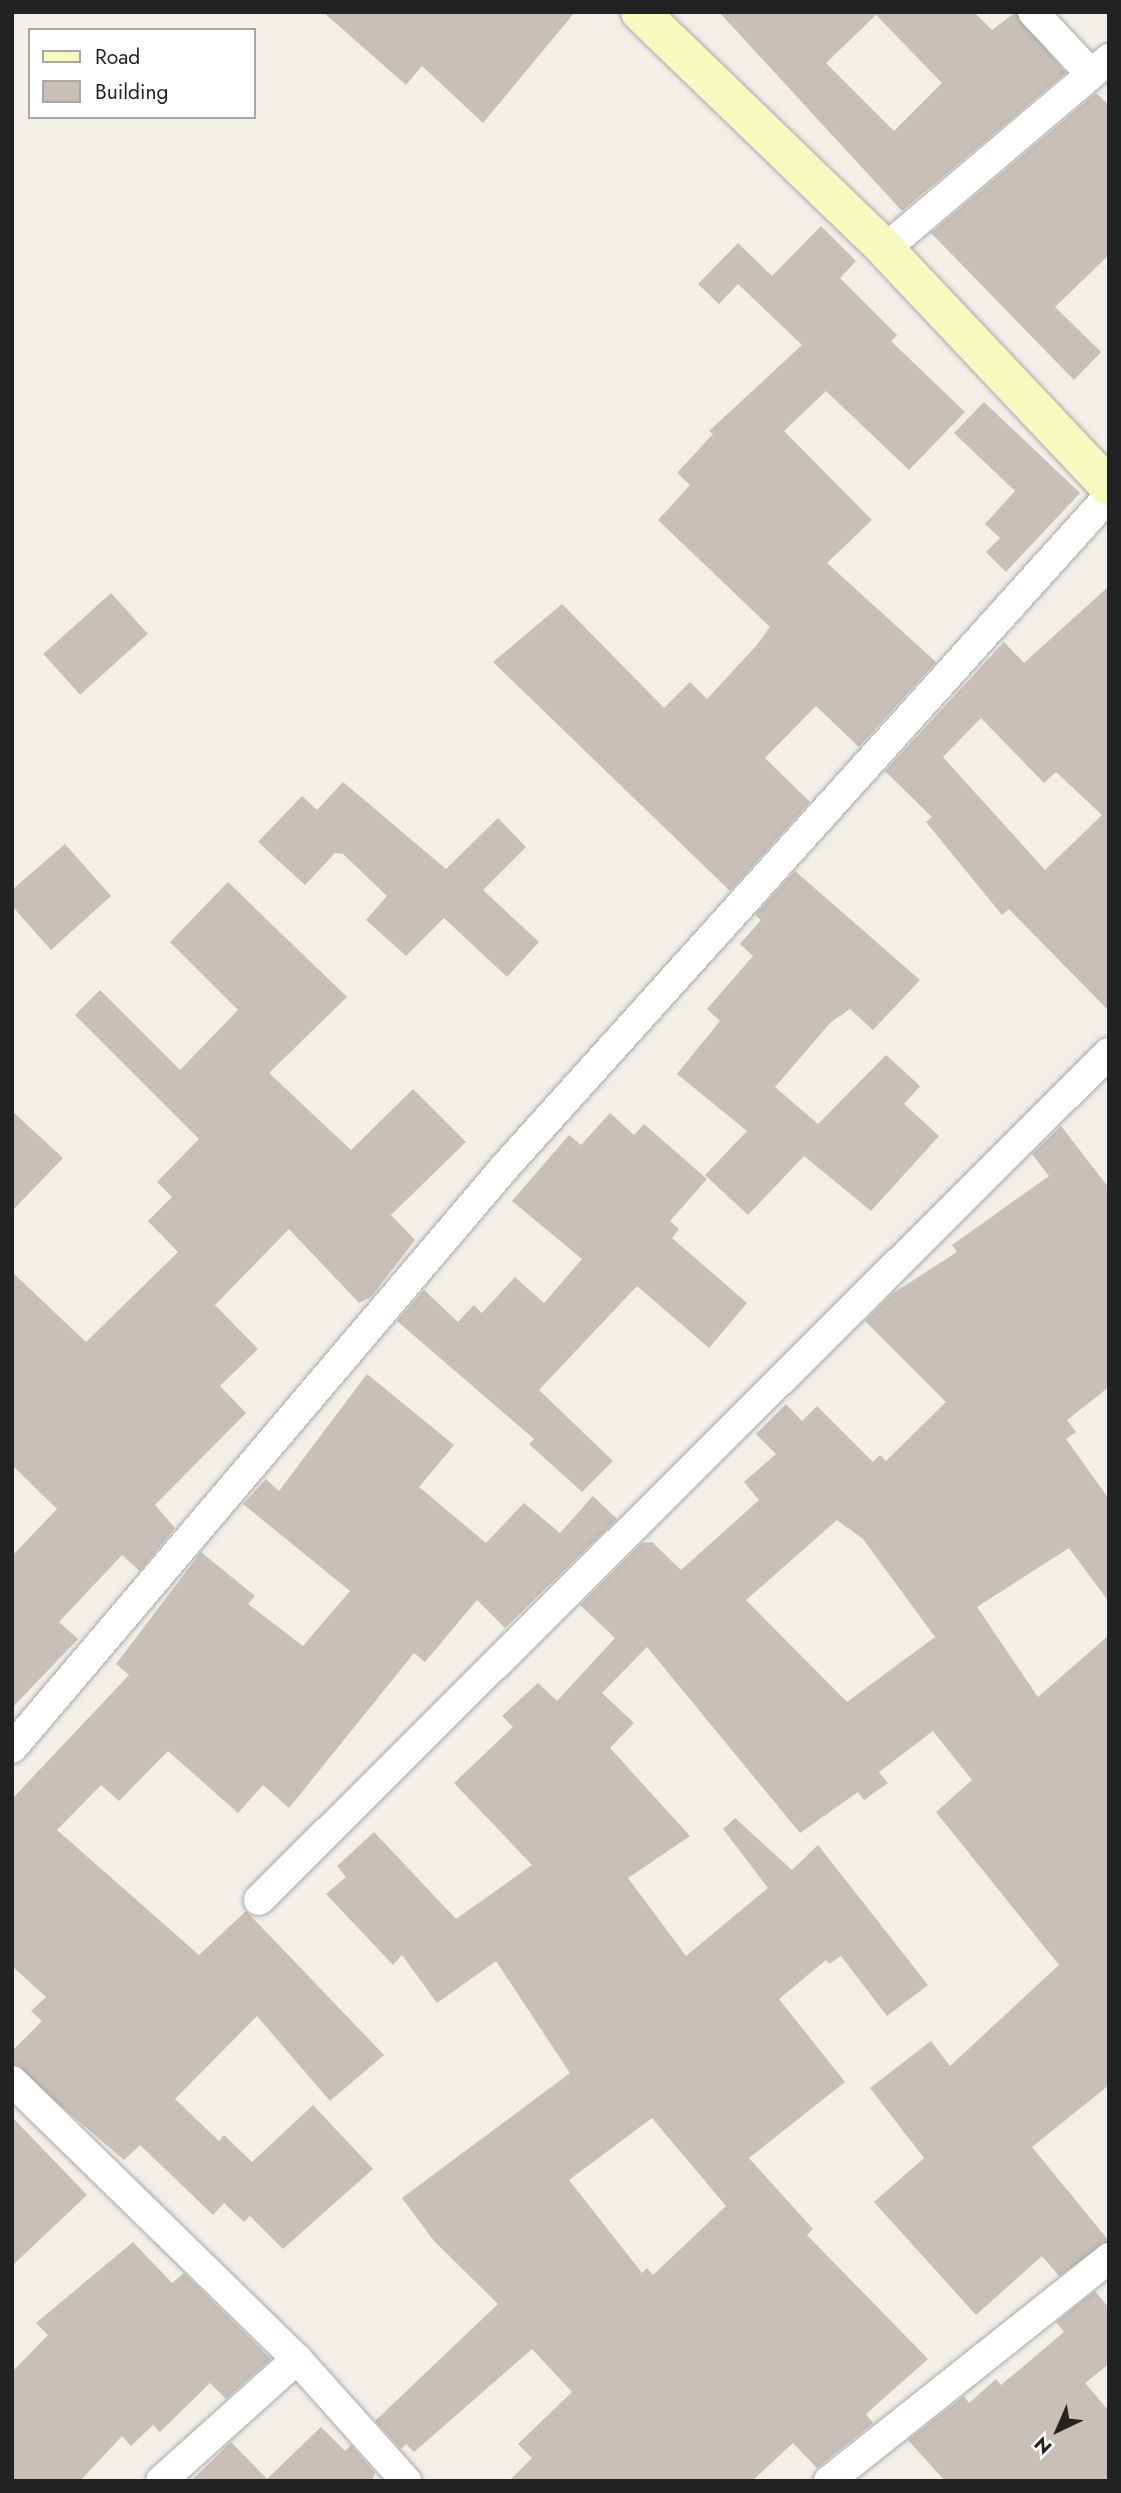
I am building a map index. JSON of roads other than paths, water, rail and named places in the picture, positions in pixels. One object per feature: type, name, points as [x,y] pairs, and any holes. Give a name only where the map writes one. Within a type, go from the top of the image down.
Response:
[{"type":"street","points":[[640,12],[885,249],[1109,487]]},
{"type":"street","points":[[885,249],[1100,66],[1033,12]]},
{"type":"street","points":[[12,1748],[504,1168],[1109,496]]},
{"type":"street","points":[[259,1900],[1109,1053]]},
{"type":"street","points":[[12,2081],[296,2359],[406,2481]]},
{"type":"street","points":[[829,2481],[1109,2258]]},
{"type":"street","points":[[161,2481],[296,2359]]}]
